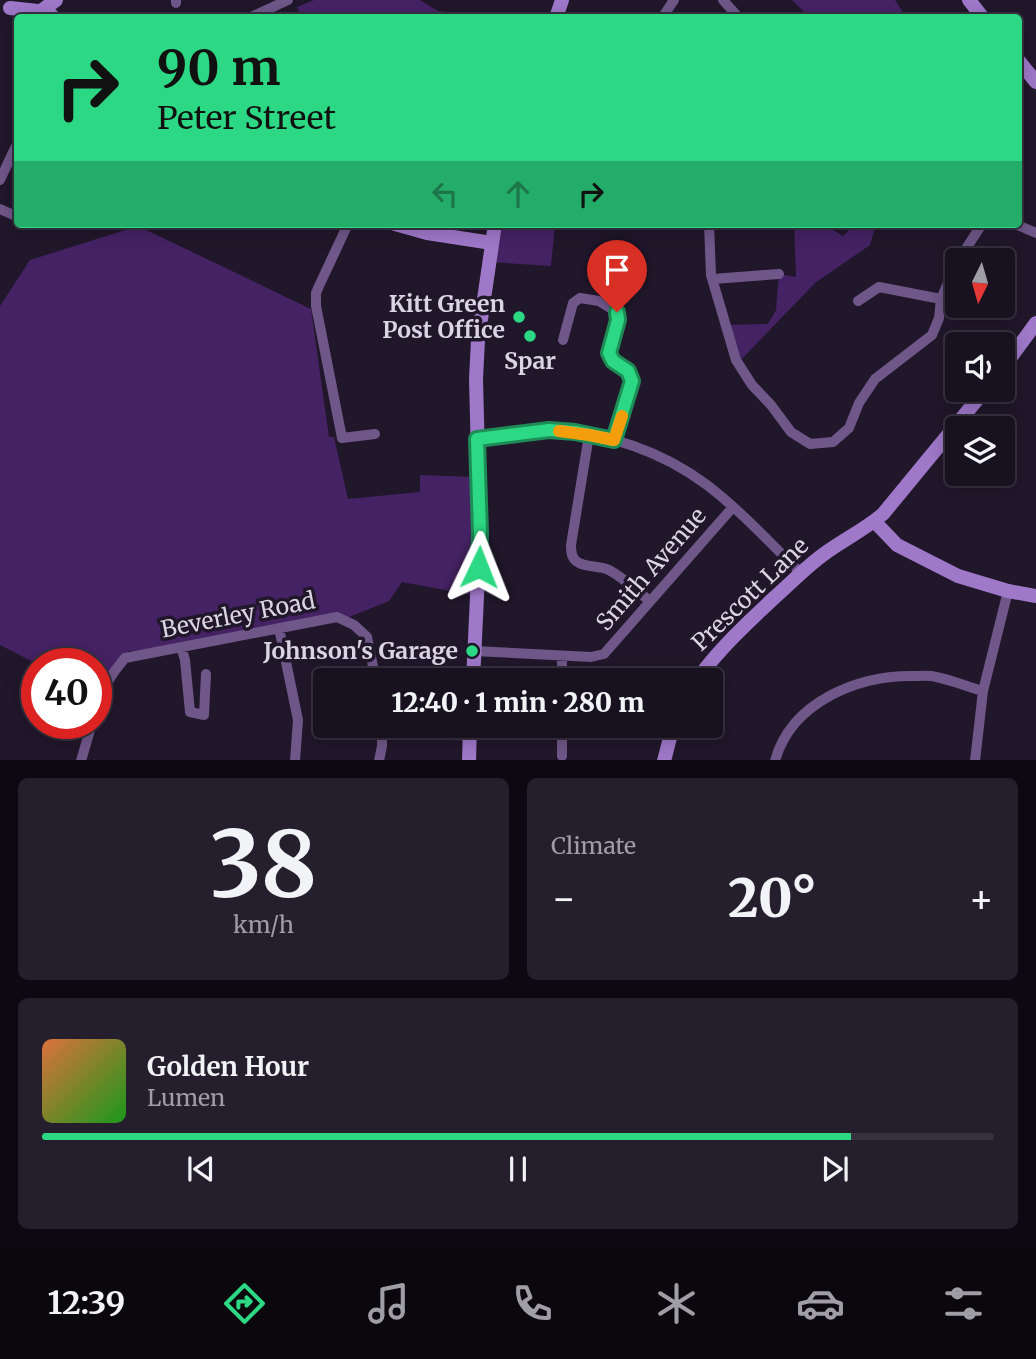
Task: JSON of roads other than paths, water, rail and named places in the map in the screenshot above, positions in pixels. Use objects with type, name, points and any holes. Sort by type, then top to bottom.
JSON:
[{"type":"street","points":[[45,14],[59,0]]},
{"type":"street","points":[[258,14],[288,0]]},
{"type":"street","points":[[723,0],[735,14]]},
{"type":"street","points":[[969,0],[980,14]]},
{"type":"street","points":[[9,9],[38,14]]},
{"type":"street","points":[[1022,65],[1036,82]]},
{"type":"street","points":[[0,180],[14,150]]},
{"type":"street","points":[[346,228],[316,293],[316,306],[342,438],[375,434]]},
{"type":"street","points":[[410,228],[492,243]]},
{"type":"street","points":[[473,668],[480,533],[477,361],[494,228]]},
{"type":"street","points":[[709,228],[713,279],[736,360],[752,385],[791,432],[810,444],[833,442],[849,428],[859,403],[875,379],[932,335],[945,290]]},
{"type":"street","points":[[966,248],[979,228]]},
{"type":"street","points":[[713,279],[779,274]]},
{"type":"street","points":[[858,301],[879,287],[941,299]]},
{"type":"street","points":[[563,340],[573,303],[580,298],[599,301],[617,312],[618,320],[609,353],[613,361],[628,371],[632,381],[614,440]]},
{"type":"street","points":[[1015,352],[1036,323]]},
{"type":"street","name":"Prescott Lane","points":[[706,668],[745,625],[801,573],[825,553],[874,521],[891,505],[975,402]]},
{"type":"street","points":[[477,439],[549,430],[614,440],[642,449],[705,484],[801,573]]},
{"type":"street","points":[[589,435],[571,545],[573,558],[578,563],[611,571],[650,601]]},
{"type":"street","name":"Smith Avenue","points":[[474,651],[591,657],[604,654],[733,508]]},
{"type":"street","points":[[874,521],[891,540],[905,550],[958,576],[1008,591],[1036,596]]},
{"type":"street","points":[[975,760],[983,691],[1008,591]]},
{"type":"street","name":"Beverley Road","points":[[112,674],[125,658],[337,617],[354,625],[367,637],[373,668]]},
{"type":"street","points":[[279,628],[298,720],[295,760]]},
{"type":"street","points":[[181,647],[185,660],[190,712],[204,715],[206,674]]},
{"type":"street","points":[[562,656],[562,668]]},
{"type":"street","points":[[775,760],[786,734],[799,718],[827,697],[860,683],[895,676],[935,677],[983,691]]},
{"type":"street","points":[[379,760],[382,738]]},
{"type":"street","points":[[469,760],[470,738]]},
{"type":"street","points":[[562,738],[562,756]]},
{"type":"street","points":[[664,760],[670,738]]},
{"type":"street","points":[[81,760],[87,739]]},
{"type":"place","name":"Kitt Green Post Office","points":[[519,317]]},
{"type":"place","name":"Spar","points":[[530,336]]},
{"type":"place","name":"Johnson's Garage","points":[[472,651]]}]
